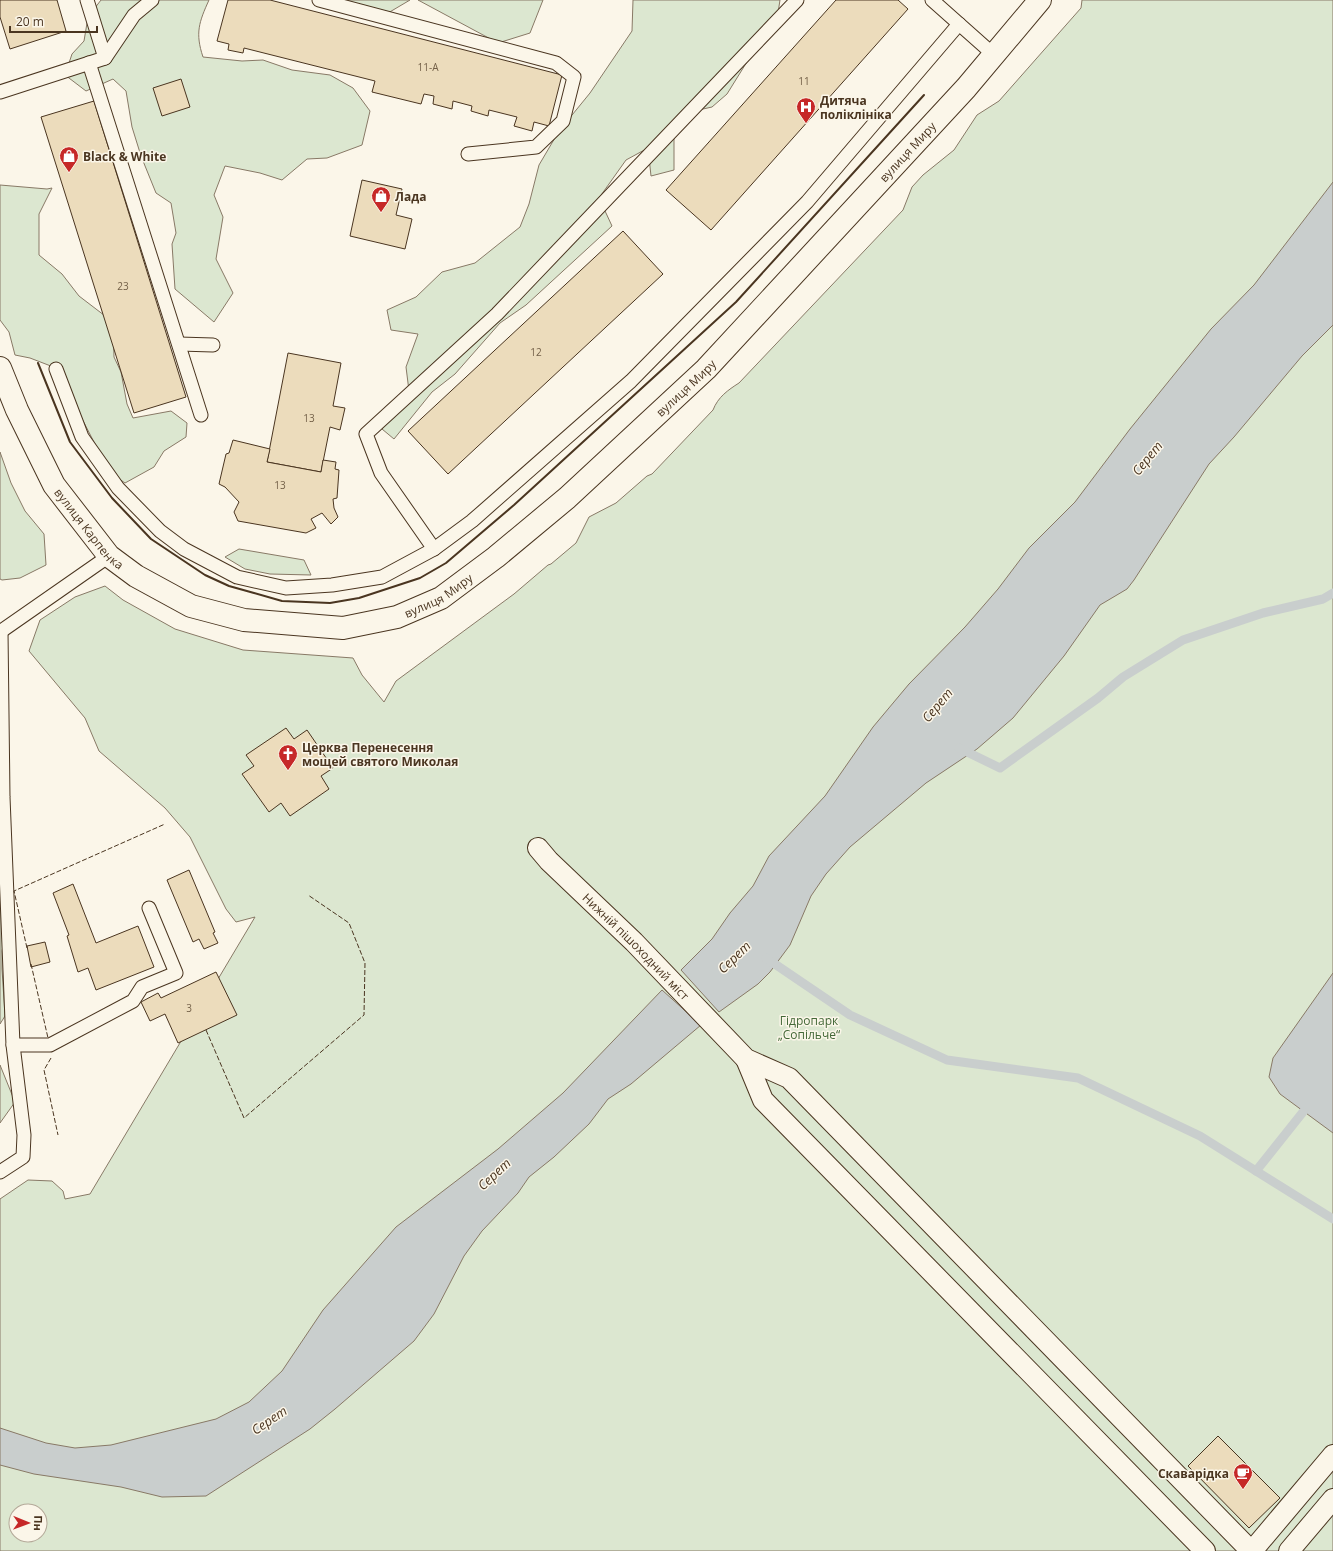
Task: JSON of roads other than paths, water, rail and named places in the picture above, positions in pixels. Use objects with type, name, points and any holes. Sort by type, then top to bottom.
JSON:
[{"type":"main road","name":"вулиця Миру","points":[[244,620],[343,628],[397,617],[441,598],[496,557],[567,498],[706,369],[994,55],[1040,0]]},
{"type":"main road","name":"вулиця Карпенка","points":[[0,369],[17,410],[54,485],[109,556],[136,576],[191,606],[244,620]]},
{"type":"street","name":"Нижній пішоходний міст","points":[[538,848],[549,861],[634,942],[740,1052]]},
{"type":"street","points":[[740,1052],[763,1100],[1205,1551]]},
{"type":"street","points":[[740,1052],[790,1078],[1252,1551],[1333,1455]]},
{"type":"street","points":[[1289,1551],[1333,1499]]},
{"type":"lane","points":[[87,0],[105,58]]},
{"type":"lane","points":[[0,92],[105,58],[134,15],[152,0]]},
{"type":"lane","points":[[319,0],[556,63],[574,77],[563,121],[536,147],[468,154]]},
{"type":"lane","points":[[434,549],[381,473],[366,434],[497,314],[797,0]]},
{"type":"lane","points":[[932,0],[994,55]]},
{"type":"lane","points":[[56,369],[82,437],[118,488],[160,532],[184,548],[237,577],[286,588],[332,585],[382,577],[434,549],[472,521],[631,381],[807,202],[959,24]]},
{"type":"lane","points":[[89,63],[201,415]]},
{"type":"lane","points":[[179,344],[213,345]]},
{"type":"lane","points":[[0,1172],[24,1158],[24,1135],[13,1045],[3,797],[1,631],[109,556]]},
{"type":"lane","points":[[13,1045],[50,1045],[133,1001],[142,987],[176,973],[149,908]]},
{"type":"water","name":"Серет","points":[[1333,182],[1333,325],[1302,356],[1234,437],[1209,464],[1134,580],[1127,589],[1100,605],[1064,656],[1013,718],[977,749],[926,783],[850,847],[826,874],[811,896],[790,945],[770,972],[758,984],[719,1012],[681,970],[712,939],[730,913],[753,886],[769,856],[825,796],[873,727],[909,684],[965,627],[998,589],[1029,548],[1075,502],[1130,429],[1211,329],[1254,285]]},
{"type":"water","points":[[1333,973],[1333,1133],[1280,1094],[1269,1077],[1273,1058]]},
{"type":"water","name":"Серет","points":[[662,990],[701,1025],[631,1084],[608,1099],[589,1124],[554,1157],[529,1177],[518,1193],[482,1231],[464,1256],[434,1314],[414,1341],[310,1429],[206,1496],[162,1497],[121,1487],[34,1474],[0,1465],[0,1428],[46,1443],[75,1448],[111,1445],[216,1419],[249,1402],[282,1371],[323,1310],[396,1227],[498,1149],[563,1093]]},
{"type":"waterway","points":[[959,748],[1000,768],[1098,698],[1123,677],[1183,640],[1263,613],[1323,599],[1333,593]]},
{"type":"waterway","points":[[766,958],[850,1015],[947,1060],[1078,1078],[1200,1136],[1333,1219]]},
{"type":"waterway","points":[[1256,1171],[1303,1112]]},
{"type":"place","name":"Дитяча поліклініка","points":[[806,124]]},
{"type":"place","name":"Black & White","points":[[69,173]]},
{"type":"place","name":"Лада","points":[[381,213]]},
{"type":"place","name":"Церква Перенесення мощей святого Миколая","points":[[288,771]]},
{"type":"place","name":"Скаварідка","points":[[1243,1490]]},
{"type":"park label","name":"Гідропарк „Сопільче“","points":[[809,1027]]}]
